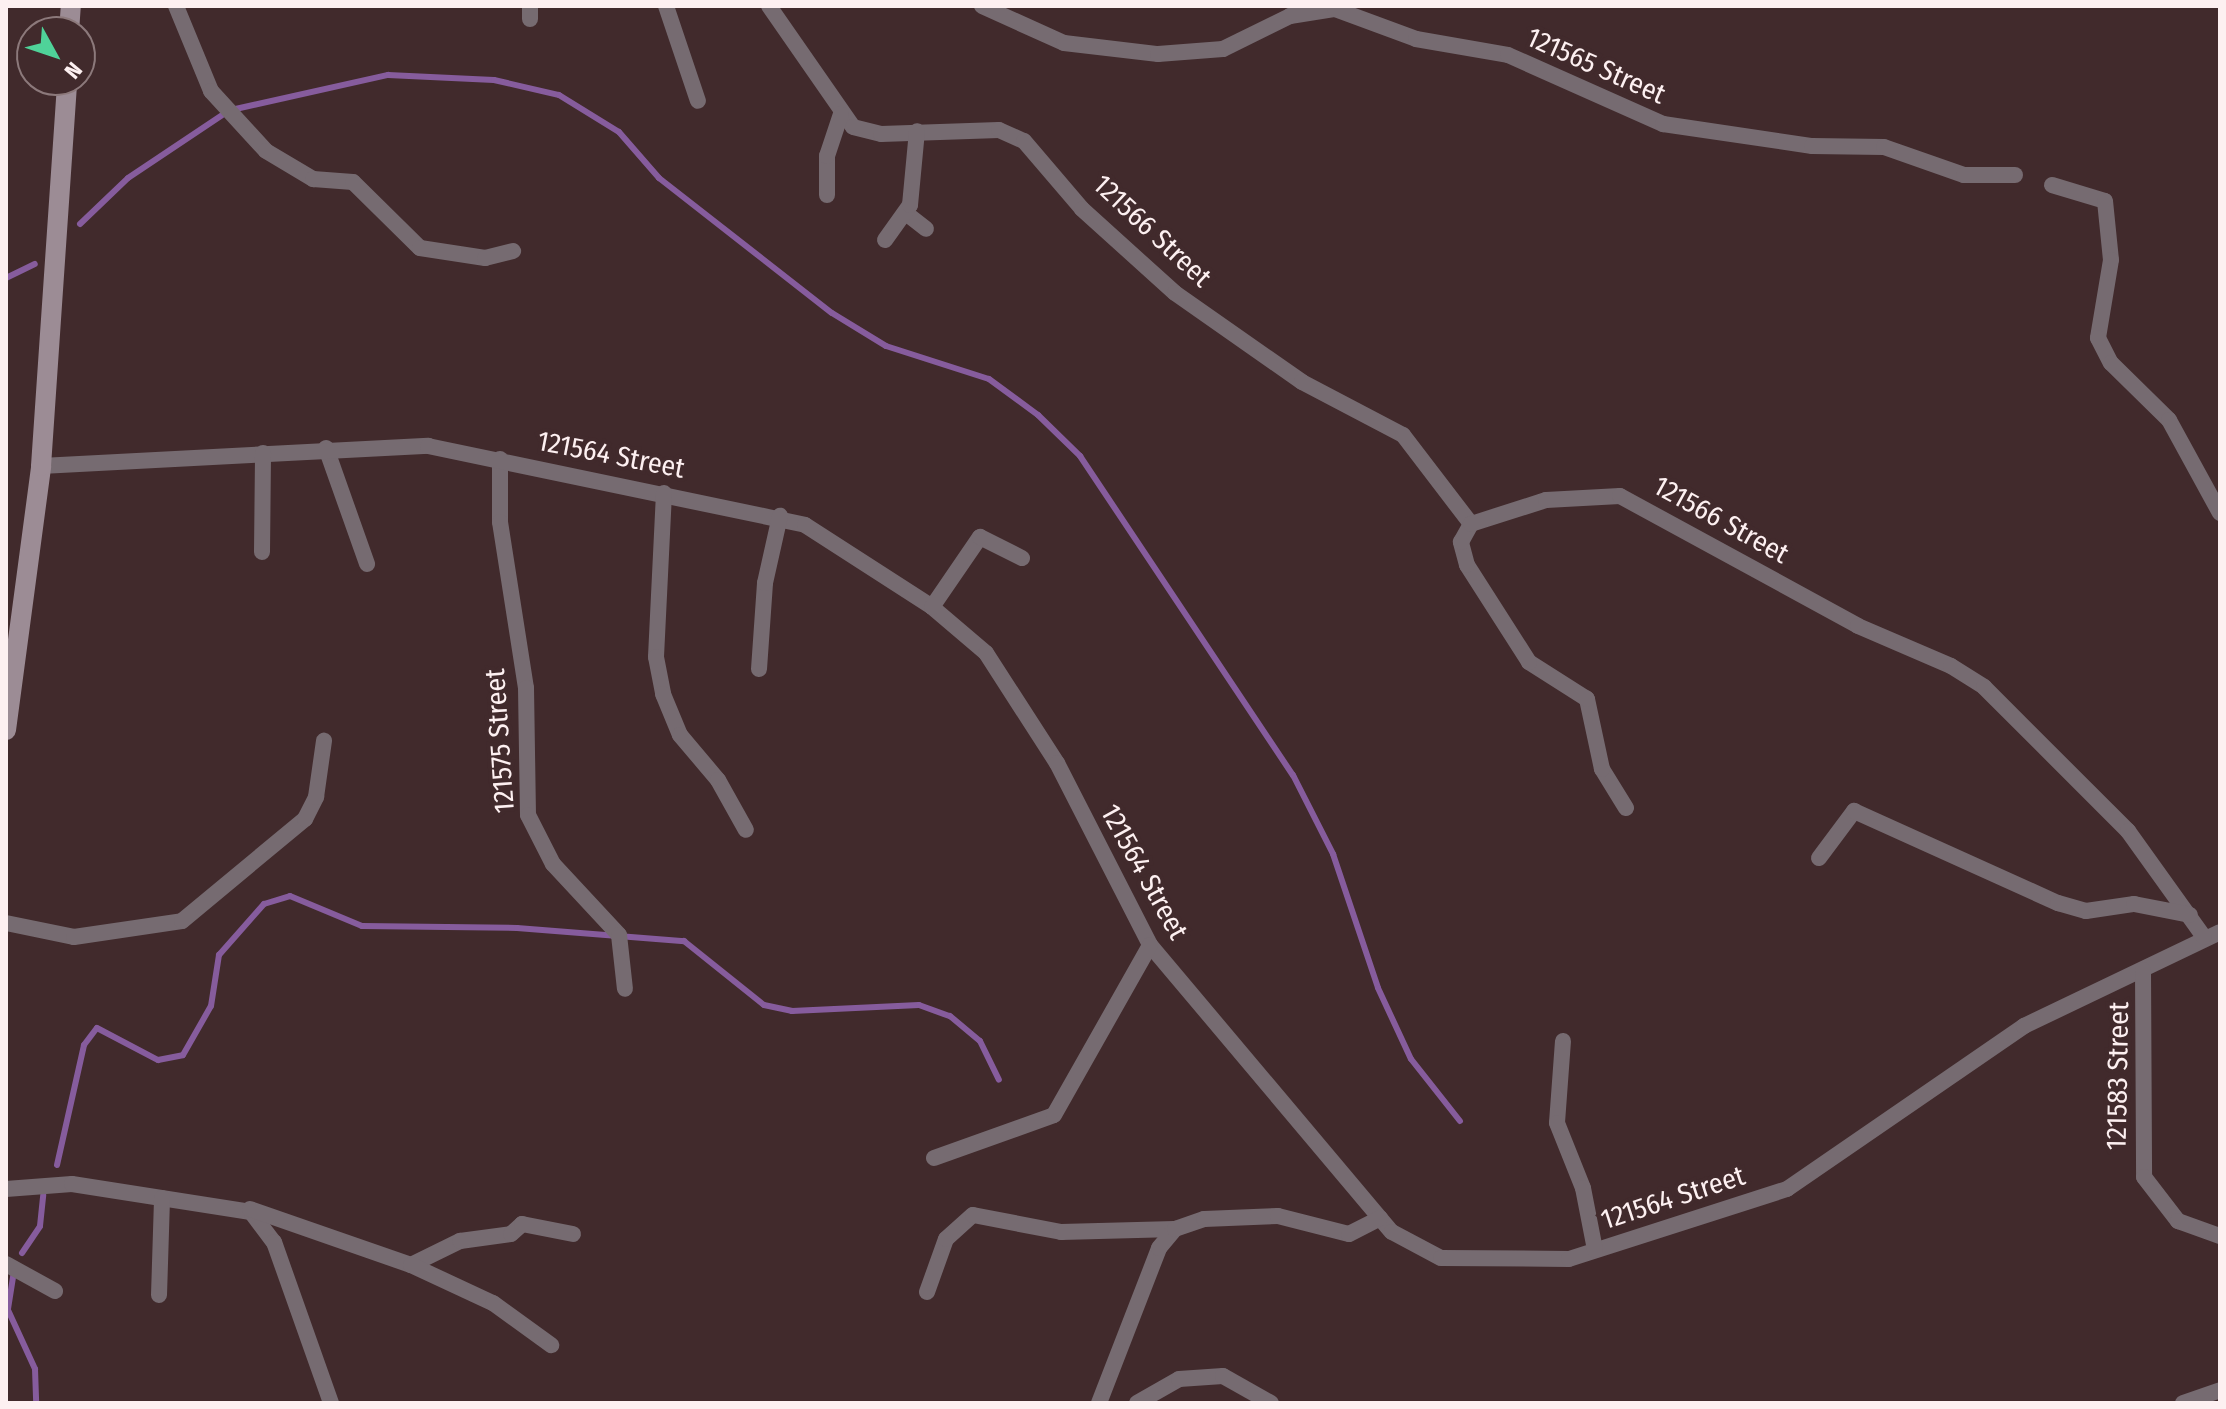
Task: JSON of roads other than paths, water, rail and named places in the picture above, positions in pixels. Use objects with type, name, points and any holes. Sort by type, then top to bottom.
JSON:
[{"type":"street","points":[[176,6],[204,80],[241,128],[304,176],[353,182],[408,241],[456,257],[513,251]]},
{"type":"street","points":[[666,6],[698,101]]},
{"type":"street","points":[[769,6],[841,114],[827,156],[827,195]]},
{"type":"street","name":"121565 Street","points":[[982,6],[1064,43],[1147,54],[1223,49],[1290,16],[1335,9],[1416,39],[1508,55],[1663,124],[1812,146],[1884,147],[1964,175],[2015,175]]},
{"type":"street","points":[[6,730],[41,466],[66,96]]},
{"type":"street","name":"121566 Street","points":[[841,114],[860,130],[999,130],[1041,152],[1082,209],[1175,293],[1302,382],[1403,435],[1471,524],[1546,500],[1620,496],[1858,626],[1951,666],[1990,692],[2128,831],[2190,915],[2212,935]]},
{"type":"street","points":[[885,240],[907,214],[917,131]]},
{"type":"street","points":[[2052,185],[2105,201],[2111,260],[2098,338],[2111,363],[2169,420],[2220,513]]},
{"type":"street","points":[[907,214],[926,229]]},
{"type":"street","name":"121564 Street","points":[[41,466],[326,448],[428,446],[780,516],[842,546],[965,631],[1010,689],[1057,763],[1150,945],[1380,1218],[1405,1242],[1441,1258],[1530,1263],[1595,1250],[1796,1185],[2024,1026],[2212,935]]},
{"type":"street","points":[[326,448],[367,564]]},
{"type":"street","points":[[262,552],[263,453]]},
{"type":"street","name":"121575 Street","points":[[500,459],[500,522],[526,688],[528,815],[553,864],[619,935],[625,989]]},
{"type":"street","points":[[664,493],[656,657],[663,694],[680,735],[718,780],[746,830]]},
{"type":"street","points":[[759,669],[765,583],[780,516]]},
{"type":"street","points":[[1471,524],[1462,534],[1467,565],[1529,662],[1587,699],[1602,769],[1626,808]]},
{"type":"street","points":[[932,607],[980,537],[1022,558]]},
{"type":"street","points":[[6,923],[74,937],[182,921],[305,819],[316,797],[324,741]]},
{"type":"street","points":[[1819,858],[1854,811],[2058,903],[2086,911],[2134,904],[2190,915]]},
{"type":"street","points":[[934,1158],[1054,1115],[1150,945]]},
{"type":"street","name":"121583 Street","points":[[2143,970],[2144,1177],[2178,1221],[2220,1236]]},
{"type":"street","points":[[1563,1041],[1557,1123],[1583,1188],[1595,1250]]},
{"type":"street","points":[[6,1189],[72,1184],[241,1207],[411,1265],[493,1303],[551,1345]]},
{"type":"street","points":[[159,1295],[162,1198]]},
{"type":"street","points":[[241,1207],[260,1218],[274,1242],[331,1403]]},
{"type":"street","points":[[927,1292],[946,1239],[973,1215],[1061,1232],[1175,1229],[1204,1219],[1278,1216],[1349,1234],[1380,1218]]},
{"type":"street","points":[[411,1265],[460,1241],[511,1234],[522,1224],[573,1234]]},
{"type":"street","points":[[1099,1403],[1159,1248],[1175,1229]]},
{"type":"street","points":[[6,1264],[55,1291]]},
{"type":"street","points":[[1137,1403],[1159,1386],[1213,1376],[1240,1381],[1271,1403]]},
{"type":"street","points":[[2183,1403],[2220,1390]]},
{"type":"waterway","points":[[231,110],[388,75],[494,80],[559,95],[619,132],[659,178],[832,313],[886,346],[989,379],[1038,415],[1080,456],[1293,775],[1333,854],[1378,988],[1411,1059],[1460,1121]]},
{"type":"waterway","points":[[80,224],[128,178],[222,115]]},
{"type":"waterway","points":[[6,278],[35,264]]},
{"type":"waterway","points":[[57,1165],[84,1045],[97,1028],[158,1060],[183,1055],[211,1006],[219,955],[264,904],[290,896],[362,926],[517,928],[684,941],[764,1005],[792,1011],[919,1005],[950,1016],[980,1041],[999,1080]]},
{"type":"waterway","points":[[22,1253],[40,1226],[43,1195]]},
{"type":"waterway","points":[[14,1271],[8,1310],[35,1369],[36,1403]]}]
